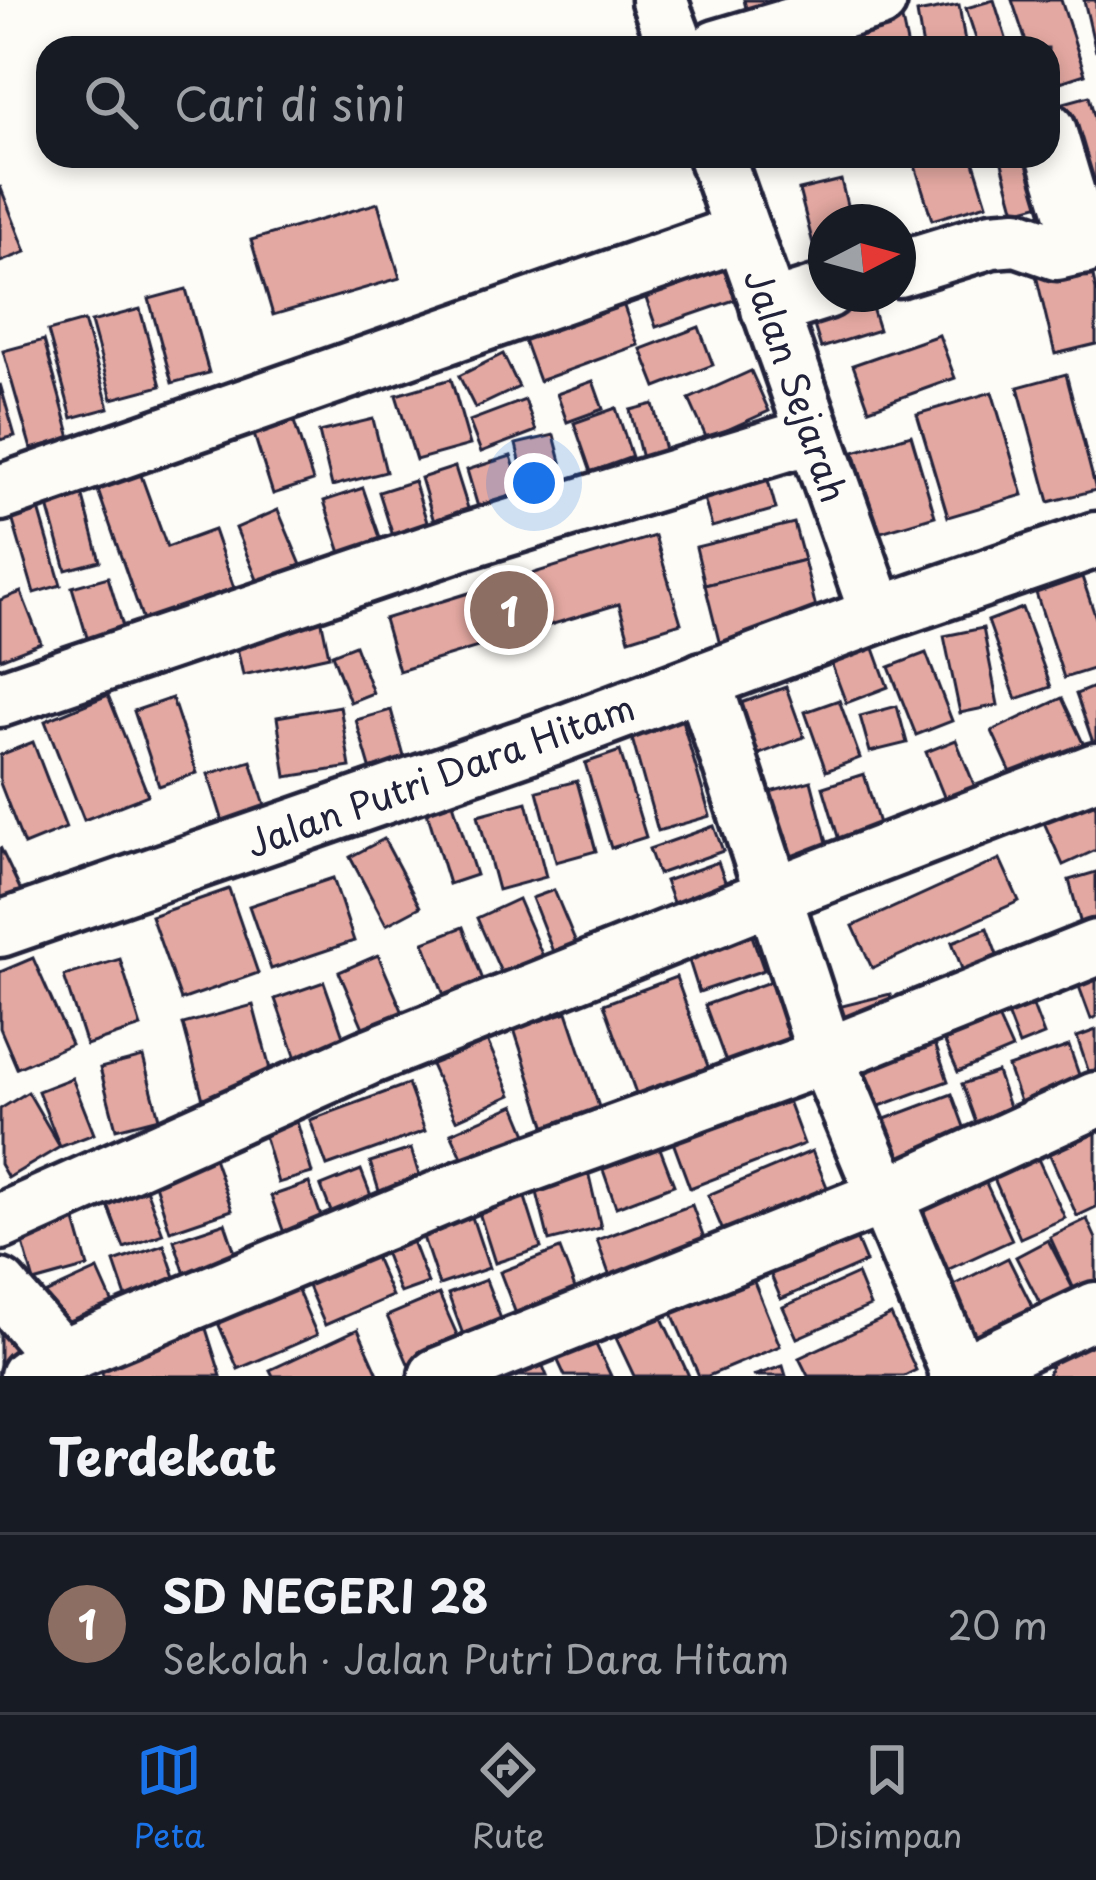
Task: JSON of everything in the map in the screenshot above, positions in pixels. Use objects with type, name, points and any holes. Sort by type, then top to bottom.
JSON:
[{"type":"street","points":[[659,0],[672,36]]},
{"type":"street","points":[[758,36],[879,0]]},
{"type":"street","points":[[916,263],[992,240],[1017,238],[1057,252],[1090,245],[1060,163]]},
{"type":"street","name":"Jalan Sejarah","points":[[720,168],[878,615]]},
{"type":"street","points":[[0,493],[743,232]]},
{"type":"street","points":[[769,309],[808,297]]},
{"type":"street","points":[[0,699],[465,541],[814,435]]},
{"type":"street","name":"Jalan Putri Dara Hitam","points":[[0,929],[550,738],[878,615],[1096,540]]},
{"type":"street","points":[[703,680],[826,1057],[959,1376],[1096,1310]]},
{"type":"street","points":[[0,1222],[367,1058],[1096,771]]},
{"type":"street","points":[[0,1286],[44,1366],[467,1187],[826,1057],[1096,948]]},
{"type":"street","points":[[437,1376],[886,1196],[1096,1100]]},
{"type":"building","points":[[744,0],[790,0],[747,12]]},
{"type":"building","points":[[994,0],[1005,36],[975,36],[966,8]]},
{"type":"building","points":[[1012,0],[1061,0],[1085,74],[1060,82],[1060,36],[1024,36]]},
{"type":"building","points":[[1084,0],[1096,0],[1096,52]]},
{"type":"building","points":[[959,5],[964,36],[921,36],[917,13]]},
{"type":"building","points":[[902,20],[905,36],[855,36],[854,31]]},
{"type":"building","points":[[1089,96],[1096,123],[1096,207],[1060,130],[1060,104]]},
{"type":"building","points":[[916,168],[976,168],[987,204],[932,220]]},
{"type":"building","points":[[1003,168],[1044,168],[1053,201],[1015,211]]},
{"type":"building","points":[[841,180],[847,204],[808,204],[808,225],[799,190]]},
{"type":"building","points":[[0,186],[26,252],[0,262]]},
{"type":"building","points":[[378,203],[400,278],[273,315],[251,240]]},
{"type":"building","points":[[730,261],[740,298],[656,327],[642,287]]},
{"type":"building","points":[[1090,263],[1096,290],[1096,344],[1055,354],[1036,275]]},
{"type":"building","points":[[186,289],[209,373],[172,383],[149,299]]},
{"type":"building","points":[[622,301],[638,345],[539,381],[523,337]]},
{"type":"building","points":[[140,309],[161,386],[112,399],[91,322]]},
{"type":"building","points":[[873,312],[879,330],[821,348],[810,313]]},
{"type":"building","points":[[84,321],[109,408],[72,418],[48,331]]},
{"type":"building","points":[[699,327],[713,365],[656,387],[641,349]]},
{"type":"building","points":[[939,335],[955,378],[869,409],[853,365]]},
{"type":"building","points":[[44,340],[71,438],[31,449],[3,351]]},
{"type":"building","points":[[503,354],[519,387],[475,408],[459,376]]},
{"type":"building","points":[[751,371],[769,411],[707,439],[689,399]]},
{"type":"building","points":[[1066,374],[1096,490],[1049,502],[1018,387]]},
{"type":"building","points":[[451,379],[470,445],[416,460],[396,395]]},
{"type":"building","points":[[593,381],[603,409],[567,422],[557,394]]},
{"type":"building","points":[[0,384],[15,436],[0,440]]},
{"type":"building","points":[[992,392],[1023,495],[948,517],[917,414]]},
{"type":"building","points":[[525,400],[536,431],[481,452],[469,421]]},
{"type":"building","points":[[653,404],[669,465],[645,471],[630,410]]},
{"type":"building","points":[[616,408],[632,457],[591,472],[574,423]]},
{"type":"building","points":[[291,412],[313,481],[273,494],[251,425]]},
{"type":"building","points":[[373,419],[386,472],[332,486],[319,432]]},
{"type":"building","points":[[554,435],[567,485],[528,494],[516,444]]},
{"type":"building","points":[[911,435],[935,516],[878,533],[854,452]]},
{"type":"building","points":[[511,456],[528,509],[483,524],[467,470]]},
{"type":"building","points":[[764,466],[776,509],[712,527],[700,484]]},
{"type":"building","points":[[138,467],[167,547],[214,530],[234,588],[143,620],[95,482]]},
{"type":"building","points":[[455,467],[473,524],[438,535],[421,478]]},
{"type":"building","points":[[414,481],[434,544],[399,555],[379,492]]},
{"type":"building","points":[[79,482],[100,561],[66,570],[44,491]]},
{"type":"building","points":[[363,488],[382,543],[342,556],[324,501]]},
{"type":"building","points":[[39,509],[61,585],[34,593],[12,518]]},
{"type":"building","points":[[278,510],[301,565],[258,582],[236,528]]},
{"type":"building","points":[[794,523],[804,560],[705,585],[696,547]]},
{"type":"building","points":[[655,536],[681,623],[629,639],[619,604],[399,671],[384,619]]},
{"type":"building","points":[[804,560],[821,628],[722,653],[705,585]]},
{"type":"building","points":[[108,577],[125,633],[89,644],[72,587]]},
{"type":"building","points":[[1082,577],[1096,618],[1096,668],[1064,678],[1036,593]]},
{"type":"building","points":[[21,592],[41,643],[0,659],[0,600]]},
{"type":"building","points":[[1022,608],[1051,687],[1016,699],[988,621]]},
{"type":"building","points":[[321,618],[329,656],[243,675],[235,638]]},
{"type":"building","points":[[983,628],[998,705],[960,713],[944,636]]},
{"type":"building","points":[[872,643],[888,687],[846,703],[830,660]]},
{"type":"building","points":[[355,645],[373,693],[350,702],[332,654]]},
{"type":"building","points":[[926,653],[952,721],[916,735],[889,667]]},
{"type":"building","points":[[1096,686],[1096,747],[1095,748],[1076,694]]},
{"type":"building","points":[[786,687],[804,737],[749,758],[730,707]]},
{"type":"building","points":[[108,695],[148,795],[84,820],[45,721]]},
{"type":"building","points":[[172,698],[197,773],[159,786],[134,711]]},
{"type":"building","points":[[1062,698],[1090,758],[1019,790],[992,731]]},
{"type":"building","points":[[839,700],[860,758],[826,771],[805,712]]},
{"type":"building","points":[[340,706],[350,767],[286,777],[277,717]]},
{"type":"building","points":[[897,706],[907,743],[870,752],[860,716]]},
{"type":"building","points":[[391,710],[408,771],[374,781],[356,720]]},
{"type":"building","points":[[682,720],[710,816],[658,831],[631,735]]},
{"type":"building","points":[[956,740],[979,797],[949,809],[926,752]]},
{"type":"building","points":[[33,742],[66,828],[24,845],[0,783],[0,755]]},
{"type":"building","points":[[620,751],[646,837],[611,848],[585,763]]},
{"type":"building","points":[[251,761],[268,815],[225,828],[208,774]]},
{"type":"building","points":[[864,774],[880,827],[839,840],[823,787]]},
{"type":"building","points":[[577,781],[596,851],[556,862],[537,791]]},
{"type":"building","points":[[811,781],[831,858],[786,870],[766,793]]},
{"type":"building","points":[[1091,796],[1096,807],[1096,850],[1063,865],[1042,818]]},
{"type":"building","points":[[527,802],[546,877],[498,890],[478,815]]},
{"type":"building","points":[[453,803],[476,875],[449,884],[427,812]]},
{"type":"building","points":[[714,826],[723,851],[658,874],[649,849]]},
{"type":"building","points":[[384,839],[420,907],[386,925],[350,857]]},
{"type":"building","points":[[0,847],[24,897],[0,911]]},
{"type":"building","points":[[1000,859],[1019,901],[872,968],[853,926]]},
{"type":"building","points":[[718,862],[733,903],[680,921],[665,881]]},
{"type":"building","points":[[1096,872],[1096,928],[1083,932],[1069,880]]},
{"type":"building","points":[[333,878],[354,941],[271,969],[249,906]]},
{"type":"building","points":[[229,889],[258,973],[181,1000],[151,916]]},
{"type":"building","points":[[554,890],[580,952],[557,962],[532,898]]},
{"type":"building","points":[[518,899],[545,961],[504,979],[477,918]]},
{"type":"building","points":[[463,927],[489,996],[450,1011],[424,942]]},
{"type":"building","points":[[987,928],[1000,963],[965,977],[952,942]]},
{"type":"building","points":[[750,930],[764,970],[699,992],[686,951]]},
{"type":"building","points":[[378,955],[407,1022],[368,1039],[339,972]]},
{"type":"building","points":[[33,958],[71,1044],[17,1068],[0,1028],[0,972]]},
{"type":"building","points":[[120,959],[141,1027],[86,1045],[64,976]]},
{"type":"building","points":[[1096,962],[1096,1017],[1091,1019],[1073,970]]},
{"type":"building","points":[[676,977],[709,1069],[637,1096],[604,1004]]},
{"type":"building","points":[[775,980],[800,1047],[730,1073],[705,1005]]},
{"type":"building","points":[[324,982],[347,1047],[298,1064],[275,999]]},
{"type":"building","points":[[1025,985],[1044,1035],[1019,1045],[1000,996]]},
{"type":"building","points":[[890,994],[897,1020],[841,1034],[834,1008]]},
{"type":"building","points":[[991,1002],[1012,1049],[958,1072],[938,1026]]},
{"type":"building","points":[[253,1005],[275,1088],[205,1107],[183,1024]]},
{"type":"building","points":[[567,1012],[600,1110],[546,1128],[514,1029]]},
{"type":"building","points":[[1096,1030],[1096,1087],[1094,1088],[1077,1037]]},
{"type":"building","points":[[483,1031],[511,1095],[456,1120],[427,1056]]},
{"type":"building","points":[[931,1032],[948,1081],[877,1107],[860,1058]]},
{"type":"building","points":[[1069,1046],[1085,1092],[1024,1113],[1008,1067]]},
{"type":"building","points":[[143,1057],[159,1118],[116,1129],[100,1068]]},
{"type":"building","points":[[997,1072],[1017,1130],[983,1142],[962,1084]]},
{"type":"building","points":[[72,1078],[94,1134],[60,1147],[38,1091]]},
{"type":"building","points":[[408,1084],[425,1131],[327,1166],[310,1120]]},
{"type":"building","points":[[784,1090],[804,1144],[690,1188],[670,1134]]},
{"type":"building","points":[[28,1092],[60,1147],[8,1178],[0,1164],[0,1109]]},
{"type":"building","points":[[952,1094],[971,1146],[897,1175],[877,1122]]},
{"type":"building","points":[[515,1105],[530,1141],[467,1168],[451,1133]]},
{"type":"building","points":[[297,1122],[312,1173],[278,1183],[263,1132]]},
{"type":"building","points":[[1096,1123],[1096,1207],[1077,1216],[1046,1146]]},
{"type":"building","points":[[653,1130],[674,1185],[616,1207],[596,1150]]},
{"type":"building","points":[[1033,1148],[1065,1218],[1020,1238],[989,1167]]},
{"type":"building","points":[[411,1149],[425,1194],[384,1207],[370,1162]]},
{"type":"building","points":[[812,1151],[832,1199],[728,1243],[708,1195]]},
{"type":"building","points":[[213,1155],[232,1210],[170,1231],[152,1175]]},
{"type":"building","points":[[587,1167],[601,1228],[549,1241],[534,1180]]},
{"type":"building","points":[[361,1170],[377,1211],[337,1227],[321,1186]]},
{"type":"building","points":[[980,1170],[1012,1240],[938,1274],[906,1204]]},
{"type":"building","points":[[309,1183],[328,1236],[290,1250],[271,1196]]},
{"type":"building","points":[[521,1185],[541,1248],[495,1263],[475,1200]]},
{"type":"building","points":[[145,1186],[163,1234],[124,1248],[106,1200]]},
{"type":"building","points":[[468,1205],[489,1268],[439,1285],[418,1222]]},
{"type":"building","points":[[692,1205],[710,1254],[614,1288],[597,1240]]},
{"type":"building","points":[[1087,1219],[1096,1239],[1096,1290],[1078,1298],[1050,1237]]},
{"type":"building","points":[[75,1221],[88,1267],[34,1282],[21,1236]]},
{"type":"building","points":[[225,1223],[242,1273],[190,1290],[174,1240]]},
{"type":"building","points":[[851,1226],[866,1262],[781,1299],[766,1263]]},
{"type":"building","points":[[407,1228],[428,1283],[400,1293],[379,1239]]},
{"type":"building","points":[[367,1239],[392,1296],[325,1325],[300,1268]]},
{"type":"building","points":[[1048,1240],[1080,1302],[1048,1319],[1016,1257]]},
{"type":"building","points":[[164,1245],[182,1297],[132,1315],[114,1262]]},
{"type":"building","points":[[560,1249],[581,1304],[521,1327],[500,1272]]},
{"type":"building","points":[[1008,1258],[1039,1320],[974,1354],[942,1291]]},
{"type":"building","points":[[98,1270],[118,1315],[65,1340],[43,1295]]},
{"type":"building","points":[[750,1272],[780,1346],[699,1376],[669,1306]]},
{"type":"building","points":[[857,1274],[870,1306],[797,1338],[783,1307]]},
{"type":"building","points":[[291,1275],[317,1335],[238,1369],[212,1309]]},
{"type":"building","points":[[486,1280],[506,1332],[468,1348],[448,1294]]},
{"type":"building","points":[[439,1294],[462,1346],[410,1368],[387,1316]]},
{"type":"building","points":[[891,1315],[916,1370],[904,1376],[808,1376],[799,1358]]},
{"type":"building","points":[[202,1316],[221,1376],[103,1376],[94,1351]]},
{"type":"building","points":[[661,1316],[689,1376],[634,1376],[616,1338]]},
{"type":"building","points":[[0,1320],[24,1360],[0,1375]]},
{"type":"building","points":[[358,1329],[379,1376],[273,1376],[270,1370]]},
{"type":"building","points":[[589,1330],[611,1376],[565,1376],[552,1348]]},
{"type":"building","points":[[1060,1334],[1096,1344],[1096,1376],[1048,1376]]},
{"type":"building","points":[[538,1354],[547,1376],[488,1376]]},
{"type":"building","points":[[783,1366],[786,1376],[753,1376]]},
{"type":"place","name":"SD NEGERI 28","points":[[509,610]]}]
